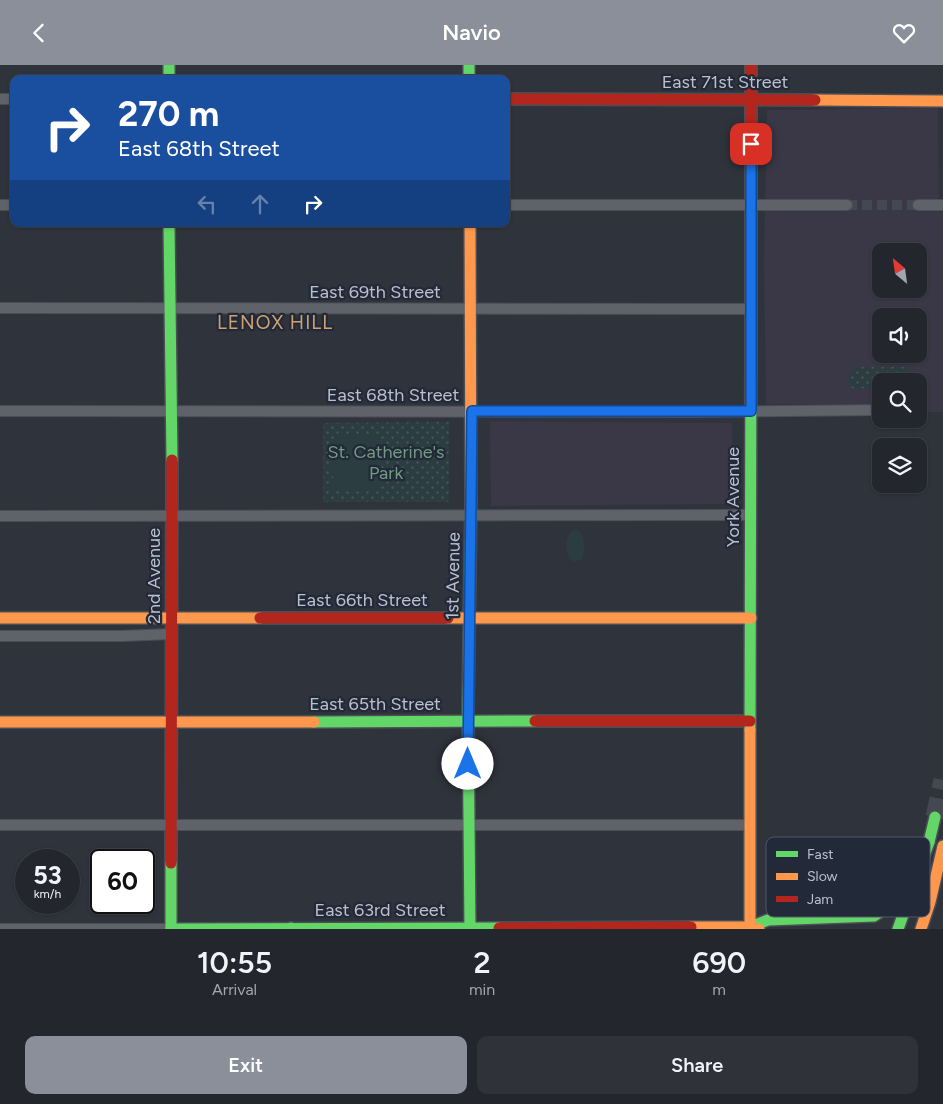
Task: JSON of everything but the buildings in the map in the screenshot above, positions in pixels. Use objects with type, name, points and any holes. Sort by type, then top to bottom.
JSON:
[{"type":"main road","name":"York Avenue","points":[[751,65],[750,825],[754,928]]},
{"type":"main road","name":"East 71st Street","points":[[510,99],[943,101]]},
{"type":"main road","name":"2nd Avenue","points":[[169,227],[172,411],[171,929]]},
{"type":"main road","name":"1st Avenue","points":[[470,227],[472,411],[468,721],[470,928]]},
{"type":"main road","name":"East 66th Street","points":[[0,618],[750,618]]},
{"type":"main road","name":"East 65th Street","points":[[0,722],[750,721]]},
{"type":"main road","points":[[930,838],[935,817]]},
{"type":"main road","points":[[930,902],[943,846]]},
{"type":"main road","points":[[930,886],[937,872]]},
{"type":"main road","name":"East 63rd Street","points":[[171,929],[754,928],[768,919],[839,917]]},
{"type":"main road","points":[[898,929],[902,917]]},
{"type":"main road","points":[[913,929],[917,917]]},
{"type":"main road","points":[[921,929],[925,917]]},
{"type":"main road","points":[[848,928],[863,928]]},
{"type":"street","points":[[510,205],[847,205]]},
{"type":"street","points":[[918,205],[943,205]]},
{"type":"street","name":"East 69th Street","points":[[0,308],[751,309]]},
{"type":"street","name":"East 68th Street","points":[[0,411],[872,410]]},
{"type":"street","points":[[0,516],[751,515]]},
{"type":"street","points":[[124,618],[124,636]]},
{"type":"street","points":[[0,635],[124,636],[172,634]]},
{"type":"street","points":[[0,825],[750,825]]},
{"type":"street","name":"East 63rd Street","points":[[0,929],[171,929]]},
{"type":"shaded area","points":[[938,108],[939,211],[943,211],[943,412],[927,412],[927,373],[872,373],[872,404],[766,404],[764,263],[767,110]]},
{"type":"shaded area","points":[[490,421],[732,423],[732,504],[491,506]]},
{"type":"green space","points":[[857,367],[907,367],[912,373],[872,373],[872,389],[850,388],[850,372]]},
{"type":"green space","name":"St. Catherine's Park","points":[[449,422],[449,502],[323,502],[323,423]]},
{"type":"green space","points":[[342,434],[378,434],[380,436],[381,488],[378,490],[341,491],[330,489],[329,478],[336,477],[336,475],[330,475],[330,467],[336,467],[330,466],[330,459],[336,458],[330,458],[330,450],[336,449],[336,444],[330,445],[330,439],[336,439]]},
{"type":"green space","points":[[575,529],[583,537],[584,551],[582,559],[574,562],[568,555],[566,545],[568,536]]},
{"type":"tunnel","points":[[847,205],[918,205]]},
{"type":"tunnel","points":[[935,817],[943,780]]},
{"type":"traffic: fast","points":[[169,65],[169,75]]},
{"type":"traffic: fast","points":[[469,65],[469,75]]},
{"type":"traffic: fast","points":[[169,227],[172,460]]},
{"type":"traffic: fast","points":[[750,730],[751,340]]},
{"type":"traffic: fast","points":[[470,929],[468,712],[471,500]]},
{"type":"traffic: fast","points":[[314,722],[535,721]]},
{"type":"traffic: fast","points":[[930,838],[935,817]]},
{"type":"traffic: fast","points":[[171,863],[171,929]]},
{"type":"traffic: fast","points":[[750,927],[768,920],[848,917]]},
{"type":"traffic: fast","points":[[898,929],[902,917]]},
{"type":"traffic: fast","points":[[171,929],[499,928]]},
{"type":"traffic: slow","points":[[815,100],[943,101]]},
{"type":"traffic: slow","points":[[470,227],[471,500]]},
{"type":"traffic: slow","points":[[0,618],[260,618]]},
{"type":"traffic: slow","points":[[448,618],[751,618]]},
{"type":"traffic: slow","points":[[0,722],[314,722]]},
{"type":"traffic: slow","points":[[750,730],[750,929]]},
{"type":"traffic: slow","points":[[930,902],[943,846]]},
{"type":"traffic: slow","points":[[921,929],[925,917]]},
{"type":"traffic: slow","points":[[691,927],[750,927],[759,929]]},
{"type":"traffic: jam","points":[[751,65],[751,340]]},
{"type":"traffic: jam","points":[[510,99],[815,100]]},
{"type":"traffic: jam","points":[[171,863],[172,460]]},
{"type":"traffic: jam","points":[[260,618],[448,618]]},
{"type":"traffic: jam","points":[[535,721],[750,721]]},
{"type":"traffic: jam","points":[[499,928],[691,927]]},
{"type":"district","name":"LENOX HILL","points":[[275,322]]},
{"type":"route","points":[[468,764],[472,411],[751,411],[751,144]]}]
